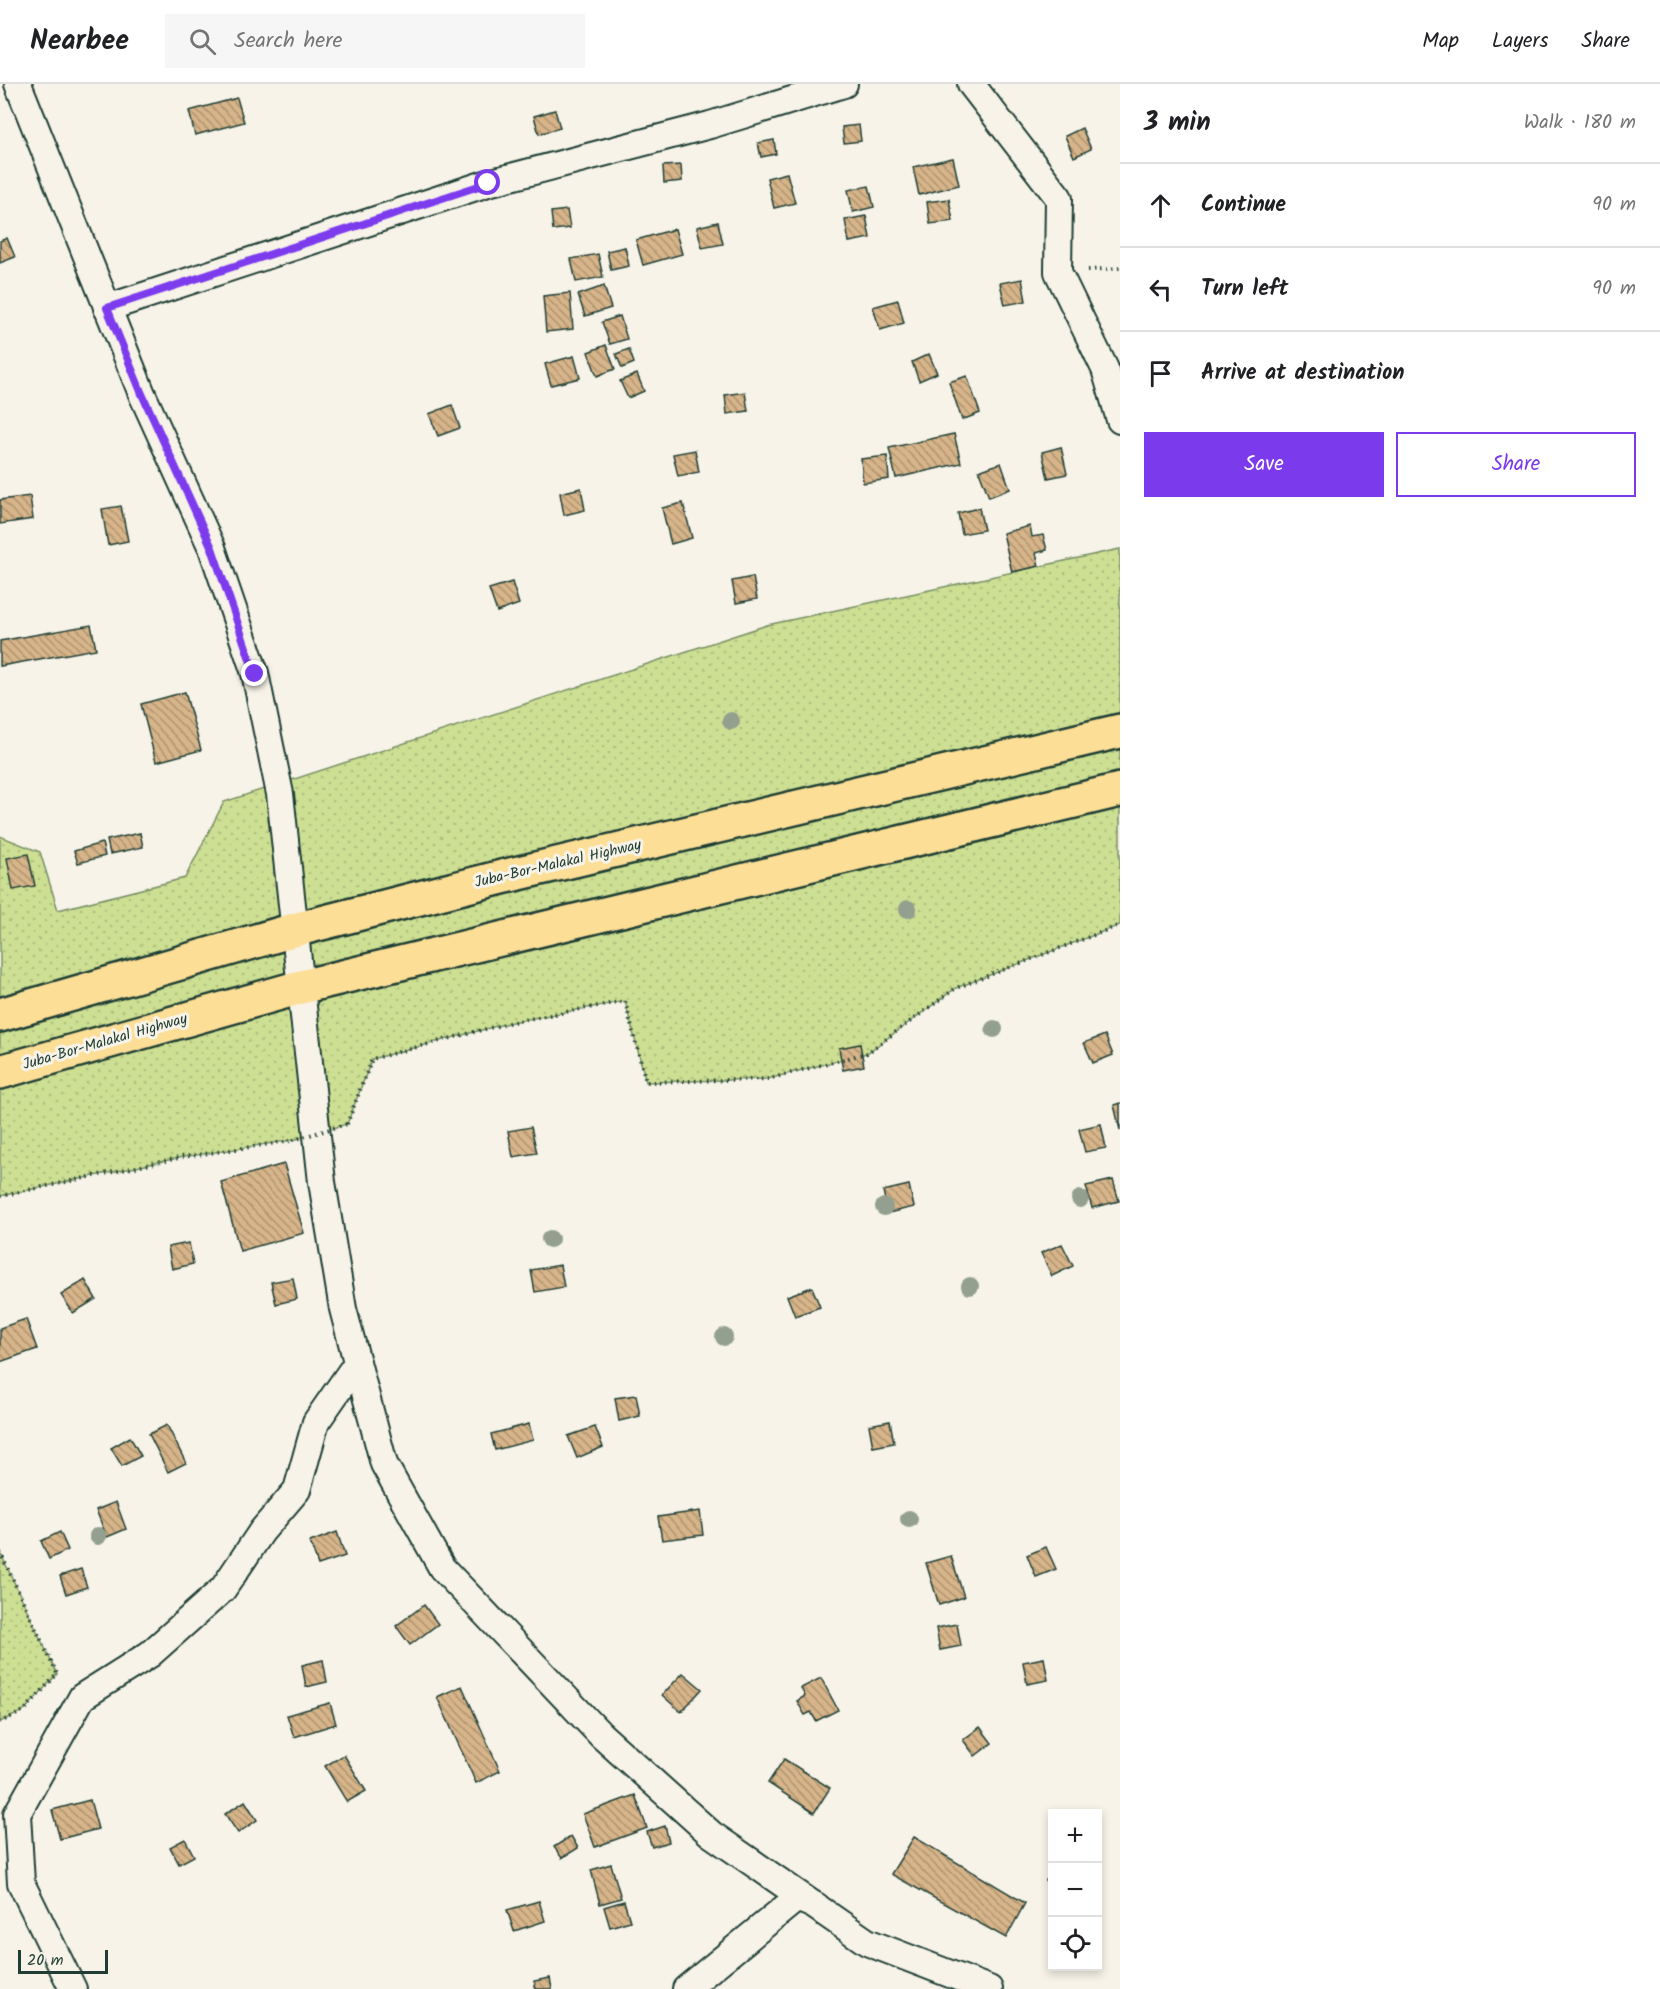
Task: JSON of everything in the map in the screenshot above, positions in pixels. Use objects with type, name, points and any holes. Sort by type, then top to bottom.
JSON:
[{"type":"highway","name":"Juba-Bor-Malakal Highway","points":[[0,1015],[294,930],[502,877],[1120,730]]},
{"type":"highway","name":"Juba-Bor-Malakal Highway","points":[[0,1072],[301,987],[1120,790]]},
{"type":"street","points":[[18,84],[142,394],[212,548],[255,674],[280,794],[322,1182],[343,1309],[384,1464],[442,1568],[601,1735],[711,1834],[867,1942],[989,1989]]},
{"type":"street","points":[[107,308],[488,183],[710,125],[844,84]]},
{"type":"street","points":[[971,84],[1059,198],[1058,272],[1104,369],[1120,420]]},
{"type":"street","points":[[74,1989],[21,1883],[17,1814],[82,1697],[150,1654],[223,1588],[262,1531],[297,1490],[316,1422],[357,1363]]},
{"type":"street","points":[[686,1989],[797,1898],[997,1989]]},
{"type":"path","points":[[0,1196],[183,1157],[293,1140],[347,1124],[372,1059],[512,1022],[625,1001],[646,1082],[779,1077],[867,1053],[956,988],[1120,924]]},
{"type":"path","points":[[0,1552],[57,1674],[24,1711],[0,1722]]},
{"type":"green space","points":[[1120,549],[1120,925],[956,988],[867,1053],[768,1079],[646,1082],[625,1001],[512,1022],[372,1059],[347,1124],[293,1140],[183,1157],[0,1196],[0,836],[40,852],[58,910],[185,878],[224,802],[767,625]]},
{"type":"green space","points":[[0,1552],[57,1674],[24,1711],[0,1722]]},
{"type":"building","points":[[237,98],[244,122],[195,135],[189,111]]},
{"type":"building","points":[[555,110],[560,128],[539,134],[534,116]]},
{"type":"building","points":[[859,125],[861,141],[844,143],[842,127]]},
{"type":"building","points":[[1082,128],[1091,149],[1074,157],[1065,136]]},
{"type":"building","points":[[774,140],[776,154],[761,157],[758,143]]},
{"type":"building","points":[[953,158],[959,185],[919,195],[913,167]]},
{"type":"building","points":[[681,165],[682,181],[664,183],[663,166]]},
{"type":"building","points":[[787,173],[795,203],[774,208],[767,178]]},
{"type":"building","points":[[869,186],[874,207],[853,212],[848,190]]},
{"type":"building","points":[[949,199],[953,221],[930,224],[927,202]]},
{"type":"building","points":[[567,210],[570,228],[553,230],[551,212]]},
{"type":"building","points":[[866,216],[870,238],[849,242],[845,220]]},
{"type":"building","points":[[718,222],[723,244],[702,248],[697,227]]},
{"type":"building","points":[[675,229],[682,254],[643,265],[636,240]]},
{"type":"building","points":[[7,238],[15,257],[0,263],[0,241]]},
{"type":"building","points":[[625,247],[629,266],[611,270],[607,251]]},
{"type":"building","points":[[598,254],[603,277],[576,282],[571,259]]},
{"type":"building","points":[[1022,279],[1026,301],[1005,305],[1000,283]]},
{"type":"building","points":[[604,286],[611,308],[585,316],[578,295]]},
{"type":"building","points":[[570,293],[573,329],[546,332],[543,296]]},
{"type":"building","points":[[898,300],[904,323],[880,330],[873,307]]},
{"type":"building","points":[[620,316],[627,339],[610,344],[602,322]]},
{"type":"building","points":[[606,345],[615,369],[597,376],[588,352]]},
{"type":"building","points":[[629,349],[634,363],[622,368],[616,354]]},
{"type":"building","points":[[929,354],[937,373],[919,381],[912,362]]},
{"type":"building","points":[[574,356],[580,378],[551,385],[545,364]]},
{"type":"building","points":[[637,374],[644,391],[628,398],[620,381]]},
{"type":"building","points":[[967,376],[980,413],[962,420],[949,382]]},
{"type":"building","points":[[745,392],[748,411],[727,414],[725,395]]},
{"type":"building","points":[[452,405],[460,428],[438,436],[429,414]]},
{"type":"building","points":[[954,434],[961,463],[896,478],[889,448]]},
{"type":"building","points":[[1061,447],[1067,474],[1048,478],[1042,452]]},
{"type":"building","points":[[695,450],[699,472],[678,476],[673,454]]},
{"type":"building","points":[[887,456],[889,479],[863,483],[861,459]]},
{"type":"building","points":[[1001,463],[1010,489],[989,497],[979,471]]},
{"type":"building","points":[[581,488],[585,510],[564,515],[560,493]]},
{"type":"building","points":[[30,496],[33,519],[0,524],[0,500]]},
{"type":"building","points":[[683,503],[692,538],[671,544],[662,508]]},
{"type":"building","points":[[121,506],[128,541],[108,545],[102,509]]},
{"type":"building","points":[[979,508],[984,530],[962,534],[958,513]]},
{"type":"building","points":[[1030,526],[1032,537],[1043,535],[1047,550],[1036,553],[1039,566],[1012,572],[1003,533]]},
{"type":"building","points":[[753,577],[757,599],[736,603],[732,581]]},
{"type":"building","points":[[512,582],[519,604],[497,612],[489,589]]},
{"type":"building","points":[[91,625],[96,649],[0,666],[0,641]]},
{"type":"building","points":[[185,692],[201,750],[156,762],[141,704]]},
{"type":"building","points":[[140,833],[143,847],[110,854],[107,840]]},
{"type":"building","points":[[102,843],[105,856],[78,863],[74,851]]},
{"type":"building","points":[[28,854],[35,886],[13,890],[7,858]]},
{"type":"building","points":[[1105,1035],[1113,1055],[1093,1063],[1084,1043]]},
{"type":"building","points":[[860,1044],[864,1066],[843,1070],[839,1048]]},
{"type":"building","points":[[1120,1103],[1120,1130],[1114,1105]]},
{"type":"building","points":[[1101,1124],[1106,1148],[1085,1152],[1079,1129]]},
{"type":"building","points":[[531,1127],[537,1153],[513,1157],[508,1131]]},
{"type":"building","points":[[284,1164],[304,1233],[240,1251],[221,1182]]},
{"type":"building","points":[[1113,1180],[1119,1201],[1092,1208],[1086,1186]]},
{"type":"building","points":[[909,1185],[914,1207],[888,1213],[883,1191]]},
{"type":"building","points":[[189,1243],[193,1264],[172,1269],[168,1247]]},
{"type":"building","points":[[1062,1244],[1073,1266],[1052,1276],[1041,1253]]},
{"type":"building","points":[[560,1265],[564,1287],[535,1292],[531,1270]]},
{"type":"building","points":[[293,1278],[297,1299],[276,1304],[271,1282]]},
{"type":"building","points":[[85,1280],[96,1299],[73,1313],[61,1295]]},
{"type":"building","points":[[812,1287],[820,1307],[795,1316],[787,1296]]},
{"type":"building","points":[[26,1319],[37,1349],[0,1362],[0,1328]]},
{"type":"building","points":[[636,1395],[640,1416],[619,1421],[615,1398]]},
{"type":"building","points":[[890,1421],[894,1443],[873,1447],[869,1425]]},
{"type":"building","points":[[529,1424],[533,1440],[495,1450],[491,1434]]},
{"type":"building","points":[[167,1425],[186,1463],[168,1472],[149,1434]]},
{"type":"building","points":[[595,1427],[603,1447],[577,1458],[568,1436]]},
{"type":"building","points":[[130,1437],[141,1456],[122,1466],[111,1448]]},
{"type":"building","points":[[116,1502],[126,1529],[107,1537],[96,1510]]},
{"type":"building","points":[[700,1511],[703,1535],[662,1540],[658,1517]]},
{"type":"building","points":[[60,1532],[68,1550],[49,1559],[41,1541]]},
{"type":"building","points":[[337,1532],[345,1556],[318,1565],[310,1542]]},
{"type":"building","points":[[1046,1547],[1056,1569],[1036,1577],[1027,1555]]},
{"type":"building","points":[[951,1556],[964,1597],[939,1605],[926,1563]]},
{"type":"building","points":[[81,1569],[87,1587],[66,1594],[60,1576]]},
{"type":"building","points":[[424,1605],[438,1624],[410,1645],[396,1626]]},
{"type":"building","points":[[957,1624],[961,1646],[940,1650],[936,1628]]},
{"type":"building","points":[[1044,1658],[1048,1680],[1027,1684],[1023,1662]]},
{"type":"building","points":[[323,1660],[327,1682],[306,1687],[302,1665]]},
{"type":"building","points":[[683,1673],[702,1689],[681,1712],[662,1695]]},
{"type":"building","points":[[821,1678],[838,1710],[816,1721],[811,1712],[805,1715],[797,1701],[805,1696],[801,1688]]},
{"type":"building","points":[[462,1686],[500,1771],[476,1783],[437,1697]]},
{"type":"building","points":[[330,1703],[336,1724],[294,1737],[287,1715]]},
{"type":"building","points":[[980,1727],[992,1743],[975,1756],[963,1740]]},
{"type":"building","points":[[344,1755],[366,1791],[347,1802],[325,1766]]},
{"type":"building","points":[[784,1759],[830,1788],[814,1813],[768,1783]]},
{"type":"building","points":[[635,1795],[647,1828],[595,1847],[583,1814]]},
{"type":"building","points":[[90,1800],[98,1829],[60,1839],[52,1810]]},
{"type":"building","points":[[245,1801],[257,1820],[238,1833],[225,1814]]},
{"type":"building","points":[[665,1826],[669,1842],[652,1847],[647,1832]]},
{"type":"building","points":[[571,1836],[578,1848],[562,1858],[554,1847]]},
{"type":"building","points":[[914,1837],[1025,1903],[1006,1938],[891,1874]]},
{"type":"building","points":[[185,1839],[194,1856],[179,1864],[170,1847]]},
{"type":"building","points":[[611,1864],[621,1898],[600,1904],[591,1870]]},
{"type":"building","points":[[539,1901],[545,1921],[514,1931],[507,1910]]},
{"type":"building","points":[[624,1901],[630,1921],[610,1927],[604,1907]]},
{"type":"building","points":[[550,1978],[552,1989],[536,1989],[534,1981]]},
{"type":"route","points":[[255,674],[212,548],[142,394],[107,308],[488,183]]}]
